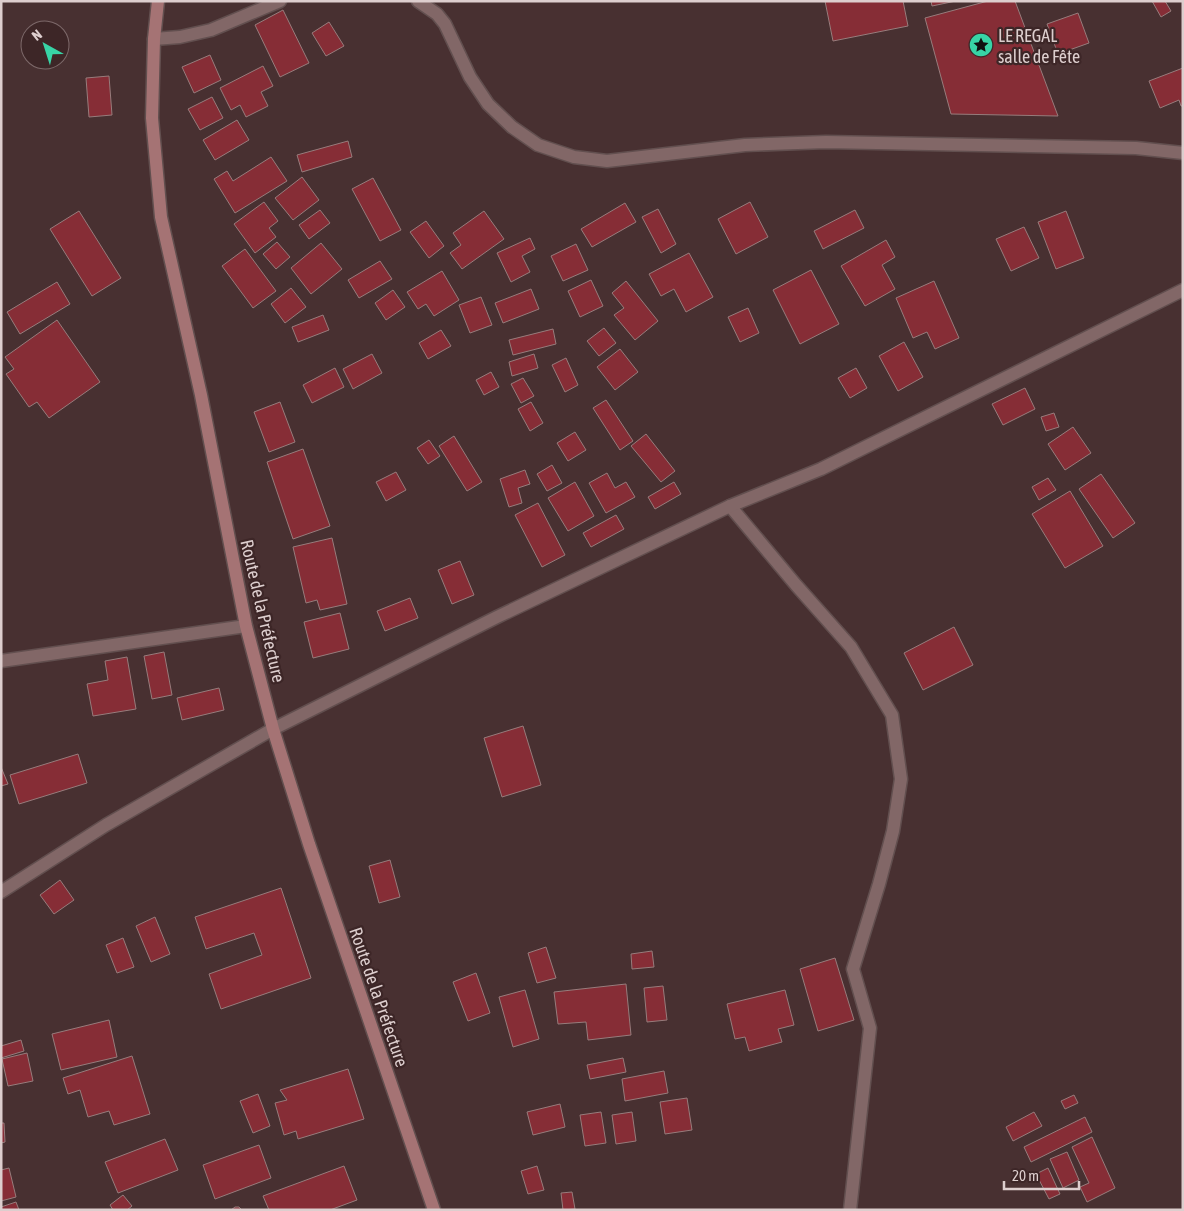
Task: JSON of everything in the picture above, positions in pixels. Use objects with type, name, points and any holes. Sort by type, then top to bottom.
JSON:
[{"type":"street","name":"Route de la Préfecture","points":[[158,1],[154,38],[152,118],[161,217],[201,394],[246,626],[273,729],[309,844],[434,1210]]},
{"type":"street","points":[[154,38],[180,37],[211,30],[280,1]]},
{"type":"street","points":[[418,1],[436,14],[445,24],[455,49],[470,77],[488,104],[512,127],[538,145],[574,157],[607,161],[745,145],[826,142],[1136,148],[1183,153]]},
{"type":"street","points":[[1,892],[106,825],[273,729],[497,617],[730,506],[821,469],[1183,290]]},
{"type":"street","points":[[730,506],[796,585],[852,647],[892,715],[901,779],[894,822],[879,884],[852,969],[870,1028],[850,1210]]},
{"type":"street","points":[[1,661],[246,626]]},
{"type":"building","points":[[825,1],[903,1],[908,26],[833,41]]},
{"type":"building","points":[[931,1],[956,1],[932,6]]},
{"type":"building","points":[[988,1],[1015,1],[1058,116],[951,114],[925,18]]},
{"type":"building","points":[[1152,1],[1165,1],[1171,11],[1161,17]]},
{"type":"building","points":[[283,10],[309,63],[280,77],[255,25]]},
{"type":"building","points":[[1078,13],[1089,43],[1058,54],[1047,24]]},
{"type":"building","points":[[329,22],[344,46],[326,56],[312,33]]},
{"type":"building","points":[[210,55],[221,80],[194,93],[182,67]]},
{"type":"building","points":[[263,66],[273,86],[261,92],[268,106],[246,117],[240,105],[231,110],[220,88]]},
{"type":"building","points":[[1183,68],[1183,106],[1181,106],[1179,100],[1160,108],[1149,81]]},
{"type":"building","points":[[109,76],[112,115],[89,117],[86,78]]},
{"type":"building","points":[[212,97],[223,118],[200,130],[188,109]]},
{"type":"building","points":[[237,120],[249,140],[215,160],[203,140]]},
{"type":"building","points":[[348,141],[352,157],[302,172],[297,155]]},
{"type":"building","points":[[271,157],[287,181],[235,213],[214,179],[227,171],[233,181]]},
{"type":"building","points":[[302,177],[319,200],[293,220],[275,198]]},
{"type":"building","points":[[373,178],[401,230],[380,241],[352,189]]},
{"type":"building","points":[[264,202],[278,221],[269,228],[276,237],[255,253],[234,224]]},
{"type":"building","points":[[750,202],[768,237],[736,254],[718,219]]},
{"type":"building","points":[[625,203],[636,222],[592,247],[581,229]]},
{"type":"building","points":[[658,209],[676,244],[661,253],[642,217]]},
{"type":"building","points":[[320,210],[330,223],[309,239],[299,225]]},
{"type":"building","points":[[855,210],[864,228],[823,249],[814,231]]},
{"type":"building","points":[[79,211],[121,278],[92,296],[50,229]]},
{"type":"building","points":[[484,211],[504,239],[462,269],[450,253],[461,245],[453,233]]},
{"type":"building","points":[[1066,211],[1084,258],[1056,269],[1038,222]]},
{"type":"building","points":[[426,221],[444,246],[429,258],[410,232]]},
{"type":"building","points":[[1024,227],[1039,258],[1011,271],[996,239]]},
{"type":"building","points":[[530,238],[535,249],[522,256],[530,272],[511,282],[497,253]]},
{"type":"building","points":[[886,240],[895,257],[882,265],[895,289],[865,306],[841,266]]},
{"type":"building","points":[[277,242],[290,257],[276,269],[263,254]]},
{"type":"building","points":[[321,243],[342,269],[311,294],[291,268]]},
{"type":"building","points":[[576,244],[588,270],[563,281],[551,256]]},
{"type":"building","points":[[245,249],[276,291],[253,308],[222,266]]},
{"type":"building","points":[[689,253],[713,297],[686,312],[674,289],[661,296],[649,274]]},
{"type":"building","points":[[380,261],[392,279],[359,298],[348,280]]},
{"type":"building","points":[[811,270],[839,324],[800,344],[773,290]]},
{"type":"building","points":[[442,271],[459,300],[434,316],[426,304],[418,309],[407,292]]},
{"type":"building","points":[[591,280],[603,306],[580,317],[568,291]]},
{"type":"building","points":[[626,281],[658,321],[635,340],[614,315],[624,308],[612,293]]},
{"type":"building","points":[[934,281],[959,338],[935,349],[927,332],[913,338],[896,298]]},
{"type":"building","points":[[57,282],[70,304],[20,334],[7,312]]},
{"type":"building","points":[[291,288],[306,307],[285,323],[271,304]]},
{"type":"building","points":[[531,289],[539,309],[503,323],[495,303]]},
{"type":"building","points":[[393,290],[405,307],[386,320],[375,303]]},
{"type":"building","points":[[481,297],[492,325],[470,333],[459,305]]},
{"type":"building","points":[[748,308],[759,333],[740,342],[728,317]]},
{"type":"building","points":[[323,315],[329,330],[298,342],[292,327]]},
{"type":"building","points":[[57,320],[100,382],[49,418],[37,402],[29,407],[6,374],[14,369],[5,357]]},
{"type":"building","points":[[604,328],[616,343],[599,356],[587,341]]},
{"type":"building","points":[[553,329],[556,344],[513,355],[509,340]]},
{"type":"building","points":[[441,330],[451,346],[428,359],[419,343]]},
{"type":"building","points":[[904,342],[923,377],[898,391],[879,356]]},
{"type":"building","points":[[620,349],[638,372],[615,390],[597,367]]},
{"type":"building","points":[[372,354],[382,373],[353,389],[343,369]]},
{"type":"building","points":[[534,354],[538,368],[512,376],[509,362]]},
{"type":"building","points":[[566,358],[578,385],[565,392],[552,365]]},
{"type":"building","points":[[335,368],[344,387],[312,403],[303,385]]},
{"type":"building","points":[[856,368],[867,388],[850,398],[838,378]]},
{"type":"building","points":[[491,372],[499,387],[484,395],[476,380]]},
{"type":"building","points":[[523,378],[534,396],[521,403],[511,384]]},
{"type":"building","points":[[1025,388],[1035,409],[1003,425],[992,404]]},
{"type":"building","points":[[606,400],[633,441],[620,450],[593,408]]},
{"type":"building","points":[[280,402],[295,442],[269,452],[254,412]]},
{"type":"building","points":[[531,402],[543,423],[530,431],[518,409]]},
{"type":"building","points":[[1054,413],[1059,427],[1046,431],[1041,417]]},
{"type":"building","points":[[1073,427],[1091,453],[1065,470],[1048,444]]},
{"type":"building","points":[[575,432],[586,450],[568,461],[557,443]]},
{"type":"building","points":[[646,434],[675,471],[661,482],[631,446]]},
{"type":"building","points":[[454,436],[482,482],[467,491],[439,446]]},
{"type":"building","points":[[429,440],[440,456],[428,464],[417,448]]},
{"type":"building","points":[[303,449],[330,526],[293,539],[267,462]]},
{"type":"building","points":[[552,465],[562,483],[547,491],[537,474]]},
{"type":"building","points":[[525,470],[530,484],[518,488],[522,503],[509,507],[500,479]]},
{"type":"building","points":[[396,472],[406,490],[386,501],[376,482]]},
{"type":"building","points":[[607,473],[615,488],[626,482],[635,497],[606,513],[589,483]]},
{"type":"building","points":[[1101,474],[1135,523],[1113,538],[1079,489]]},
{"type":"building","points":[[1048,478],[1056,490],[1039,500],[1032,487]]},
{"type":"building","points":[[575,482],[594,516],[568,531],[548,498]]},
{"type":"building","points":[[674,482],[681,494],[655,509],[648,497]]},
{"type":"building","points":[[1070,491],[1103,546],[1065,568],[1032,514]]},
{"type":"building","points":[[538,503],[565,555],[542,567],[515,515]]},
{"type":"building","points":[[616,515],[624,529],[591,547],[583,533]]},
{"type":"building","points":[[332,538],[347,604],[320,610],[317,600],[306,603],[293,547]]},
{"type":"building","points":[[460,561],[474,595],[452,604],[438,570]]},
{"type":"building","points":[[410,598],[418,618],[385,631],[377,611]]},
{"type":"building","points":[[340,613],[349,649],[313,658],[304,622]]},
{"type":"building","points":[[954,627],[973,665],[923,690],[904,653]]},
{"type":"building","points":[[164,652],[172,695],[152,699],[144,656]]},
{"type":"building","points":[[127,657],[136,709],[93,716],[87,684],[108,680],[105,661]]},
{"type":"building","points":[[219,688],[224,710],[182,720],[177,698]]},
{"type":"building","points":[[523,726],[541,785],[502,797],[484,738]]},
{"type":"building","points":[[78,754],[87,783],[19,804],[10,775]]},
{"type":"building","points":[[1,767],[8,784],[1,786]]},
{"type":"building","points":[[390,860],[400,897],[379,903],[369,866]]},
{"type":"building","points":[[60,880],[74,900],[54,914],[40,895]]},
{"type":"building","points":[[281,888],[311,978],[221,1009],[209,974],[262,955],[254,933],[206,949],[195,917]]},
{"type":"building","points":[[155,917],[170,954],[151,962],[136,926]]},
{"type":"building","points":[[123,938],[134,967],[117,973],[106,945]]},
{"type":"building","points":[[546,947],[556,978],[537,983],[528,953]]},
{"type":"building","points":[[652,951],[654,967],[632,969],[631,954]]},
{"type":"building","points":[[835,958],[854,1020],[818,1031],[800,969]]},
{"type":"building","points":[[476,973],[490,1013],[468,1021],[453,982]]},
{"type":"building","points":[[626,984],[631,1035],[588,1040],[586,1022],[558,1024],[554,992]]},
{"type":"building","points":[[663,986],[667,1020],[647,1022],[644,988]]},
{"type":"building","points":[[525,990],[539,1039],[513,1047],[499,997]]},
{"type":"building","points":[[785,990],[794,1025],[778,1029],[782,1042],[749,1051],[745,1037],[735,1039],[727,1004]]},
{"type":"building","points":[[109,1020],[117,1057],[61,1070],[52,1034]]},
{"type":"building","points":[[21,1040],[24,1051],[1,1058],[1,1046]]},
{"type":"building","points":[[27,1053],[33,1081],[8,1086],[2,1059]]},
{"type":"building","points":[[132,1056],[150,1114],[114,1125],[109,1111],[88,1117],[80,1090],[68,1094],[63,1078]]},
{"type":"building","points":[[623,1058],[626,1072],[590,1079],[587,1065]]},
{"type":"building","points":[[348,1069],[364,1119],[298,1139],[296,1131],[284,1135],[275,1103],[287,1100],[280,1090]]},
{"type":"building","points":[[664,1071],[668,1093],[625,1101],[622,1079]]},
{"type":"building","points":[[258,1094],[270,1126],[253,1133],[240,1101]]},
{"type":"building","points":[[1074,1095],[1078,1103],[1065,1109],[1061,1101]]},
{"type":"building","points":[[687,1098],[692,1130],[665,1134],[660,1102]]},
{"type":"building","points":[[560,1104],[565,1127],[533,1135],[527,1112]]},
{"type":"building","points":[[601,1112],[606,1143],[585,1146],[580,1115]]},
{"type":"building","points":[[632,1112],[636,1141],[616,1144],[612,1115]]},
{"type":"building","points":[[1034,1112],[1042,1126],[1013,1141],[1006,1127]]},
{"type":"building","points":[[1085,1117],[1092,1132],[1031,1162],[1024,1147]]},
{"type":"building","points":[[1,1123],[4,1123],[5,1142],[1,1143]]},
{"type":"building","points":[[1092,1137],[1115,1188],[1087,1202],[1080,1187],[1089,1183],[1072,1147]]},
{"type":"building","points":[[165,1139],[178,1170],[118,1193],[105,1162]]},
{"type":"building","points":[[259,1145],[271,1178],[215,1199],[203,1165]]},
{"type":"building","points":[[1067,1152],[1079,1180],[1063,1188],[1050,1159]]},
{"type":"building","points":[[344,1166],[357,1200],[330,1210],[269,1210],[263,1196]]},
{"type":"building","points":[[537,1166],[544,1190],[528,1194],[521,1171]]},
{"type":"building","points":[[9,1168],[16,1197],[1,1201],[1,1170]]},
{"type":"building","points":[[1048,1168],[1060,1194],[1049,1199],[1036,1174]]},
{"type":"building","points":[[572,1192],[575,1209],[563,1210],[561,1193]]},
{"type":"building","points":[[123,1195],[132,1206],[127,1210],[113,1210],[110,1205]]},
{"type":"building","points":[[16,1202],[19,1210],[1,1210],[1,1207]]},
{"type":"building","points":[[239,1207],[242,1210],[231,1210]]},
{"type":"place","name":"LE REGAL salle de Fête","points":[[981,45]]}]
